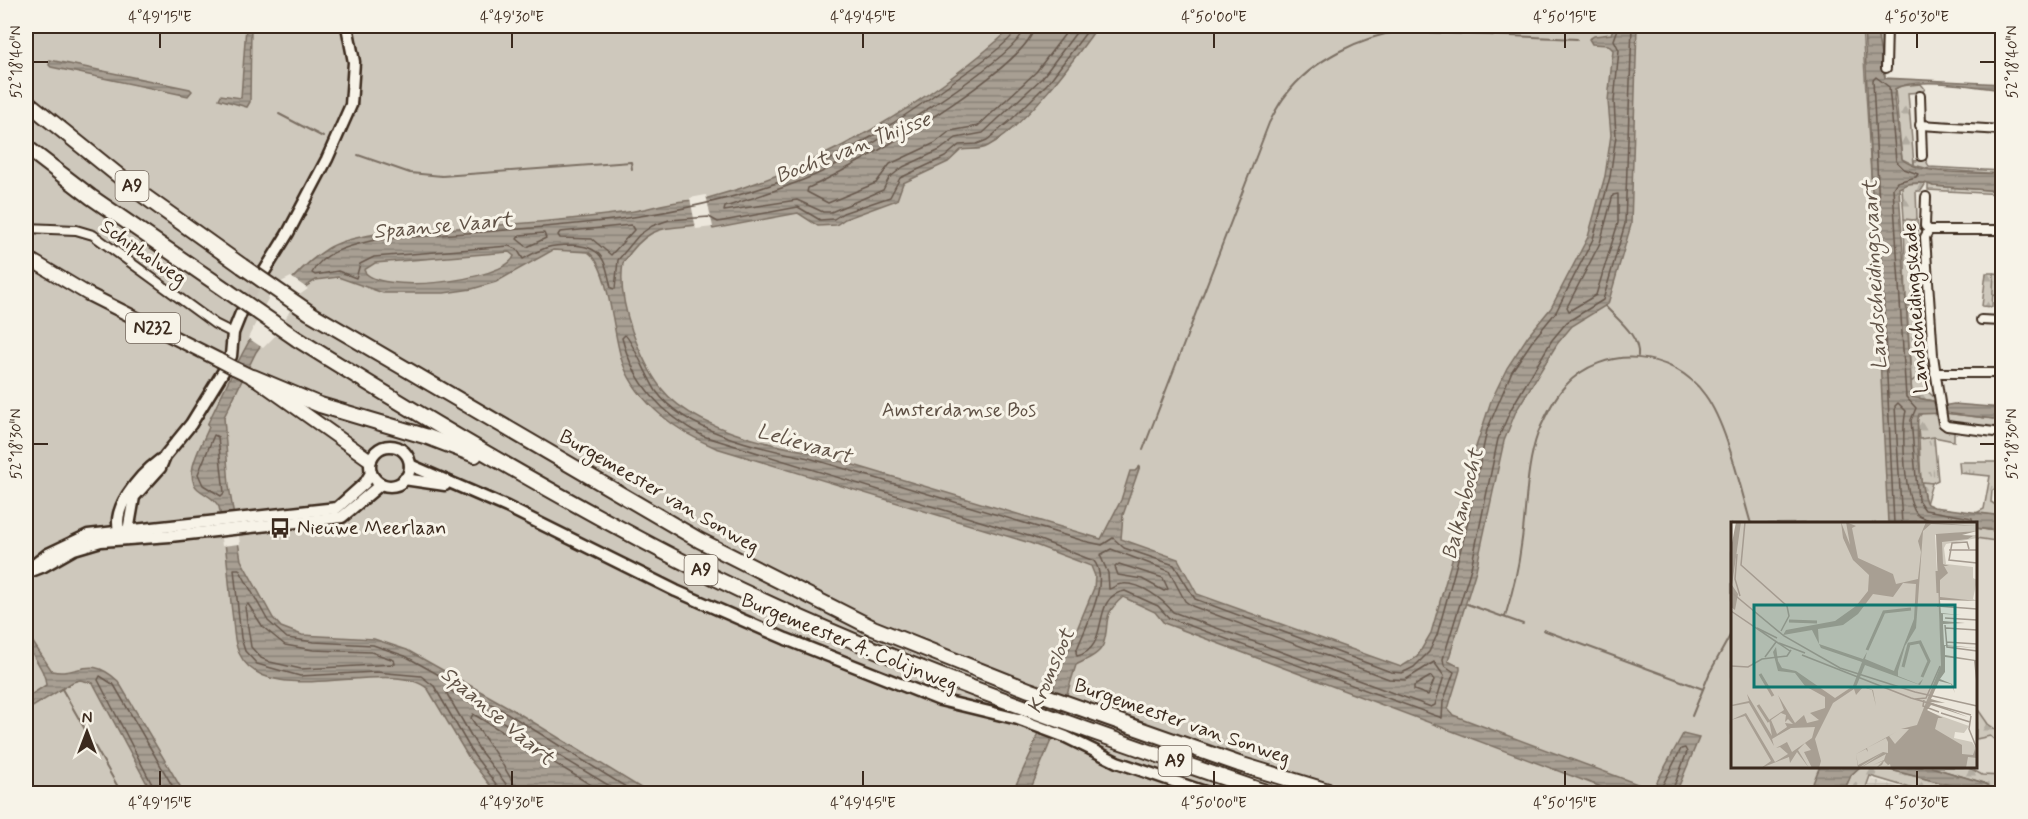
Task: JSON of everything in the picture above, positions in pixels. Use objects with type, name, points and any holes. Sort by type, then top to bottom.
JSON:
[{"type":"highway","name":"Burgemeester van Sonweg","points":[[26,101],[140,193],[309,313],[638,506],[762,573],[873,628],[1029,690],[1239,764],[1338,794]]},
{"type":"highway","name":"Burgemeester van Sonweg","points":[[26,147],[91,197],[297,339],[526,478],[716,578],[1020,713],[1080,728],[1271,794]]},
{"type":"highway","name":"A9","points":[[253,377],[327,408],[428,437],[526,478]]},
{"type":"main road","name":"N232","points":[[26,257],[98,299],[253,377],[370,460]]},
{"type":"street","points":[[264,272],[288,233],[327,159],[351,105],[354,62],[348,26]]},
{"type":"street","points":[[1886,68],[1887,26]]},
{"type":"street","points":[[1920,96],[1922,156]]},
{"type":"street","points":[[1920,125],[2002,130]]},
{"type":"street","name":"Landscheidingskade","points":[[1926,198],[1925,226],[1929,230],[1925,237],[1935,373],[1943,423],[1947,426],[2002,433]]},
{"type":"street","name":"Schipholweg","points":[[26,228],[76,230],[93,235],[215,324],[233,333]]},
{"type":"street","points":[[1929,230],[2002,230]]},
{"type":"street","points":[[125,534],[134,497],[160,468],[165,456],[191,424],[224,362],[241,313]]},
{"type":"street","points":[[1982,320],[2002,321]]},
{"type":"street","points":[[1935,373],[2002,373]]},
{"type":"street","points":[[26,572],[40,559],[73,540],[88,535],[125,534],[342,517],[381,484],[398,484],[404,479],[410,465],[404,453],[392,446],[379,449],[370,460],[371,473],[365,483],[337,508],[246,524]]},
{"type":"street","name":"Burgemeester A. Colijnweg","points":[[410,465],[452,485],[486,497],[676,591],[786,639],[940,699],[1020,713],[1117,762],[1211,794]]},
{"type":"street","points":[[371,473],[381,484]]},
{"type":"street","name":"Burgemeester A. Colijnweg","points":[[404,479],[452,485]]},
{"type":"shaded area","points":[[1977,529],[2002,533],[2002,793],[1989,793],[1957,768],[1977,768]]},
{"type":"shaded area","points":[[1871,779],[1921,793],[1866,793]]},
{"type":"green space","name":"Amsterdamse Bos","points":[[26,26],[1862,26],[1892,522],[1731,522],[1731,768],[1828,768],[1815,794],[26,793]]},
{"type":"green space","points":[[1876,26],[1885,26],[1885,78],[1883,75]]},
{"type":"green space","points":[[1921,84],[1925,89],[1922,92],[1908,93],[1914,165],[1902,159],[1895,89],[1900,86]]},
{"type":"green space","points":[[1926,160],[1929,167],[2002,171],[2002,174],[1929,169],[1914,165],[1914,161]]},
{"type":"green space","points":[[1926,183],[1921,191],[1916,191],[1917,218],[1904,219],[1902,187],[1905,184]]},
{"type":"green space","points":[[1928,184],[2002,191],[2002,194],[1928,190]]},
{"type":"green space","points":[[1917,218],[1924,299],[1906,301],[1904,219]]},
{"type":"green space","points":[[1986,273],[1994,273],[1992,307],[1982,306]]},
{"type":"green space","points":[[1994,273],[2002,274],[2002,296],[1992,295]]},
{"type":"green space","points":[[1925,304],[1929,373],[1911,382],[1907,306]]},
{"type":"green space","points":[[1929,373],[1925,389],[1937,400],[1939,407],[1933,401],[1912,397],[1911,382]]},
{"type":"green space","points":[[1923,412],[1934,413],[1944,430],[1954,431],[1954,441],[1934,437],[1919,439],[1917,419]]},
{"type":"green space","points":[[1945,413],[2002,420],[2002,430],[1962,425],[1947,420]]},
{"type":"green space","points":[[1934,437],[1938,480],[1932,483],[1921,482],[1919,439]]},
{"type":"green space","points":[[1959,462],[2002,462],[2002,483],[1992,491],[1991,502],[2002,509],[2002,516],[1976,513],[1984,509],[1990,476],[1960,473]]},
{"type":"green space","points":[[1921,482],[1932,483],[1926,504]]},
{"type":"green space","points":[[1977,528],[2002,532],[2002,542],[1977,538]]},
{"type":"green space","points":[[1979,711],[1988,724],[2002,734],[2002,746],[1990,736],[1977,739]]},
{"type":"green space","points":[[1858,768],[1883,768],[1981,793],[1927,793],[1870,776],[1864,793],[1843,794],[1851,775]]},
{"type":"green space","points":[[1934,768],[1970,768],[1982,775],[2002,776],[2002,793],[1994,793],[1984,783]]},
{"type":"water","points":[[246,26],[251,26],[250,102],[247,107],[219,99],[221,95],[241,98]]},
{"type":"water","points":[[1014,26],[1098,26],[1048,92],[1003,137],[985,148],[961,150],[948,162],[903,183],[897,200],[845,219],[836,225],[818,226],[798,213],[713,229],[710,223],[661,229],[643,239],[623,263],[622,289],[632,331],[656,381],[674,402],[709,423],[730,432],[810,452],[1101,539],[1121,500],[1130,471],[1135,471],[1140,466],[1123,515],[1121,539],[1178,559],[1197,594],[1401,667],[1417,657],[1431,633],[1461,528],[1473,456],[1491,401],[1507,368],[1528,336],[1551,308],[1588,237],[1605,176],[1611,135],[1608,101],[1613,50],[1608,45],[1592,44],[1589,39],[1594,36],[1611,34],[1614,26],[1637,26],[1631,225],[1608,304],[1572,326],[1557,344],[1516,411],[1504,441],[1476,570],[1448,661],[1460,667],[1460,670],[1448,709],[1453,715],[1648,788],[1654,787],[1683,734],[1699,738],[1676,793],[1617,793],[1164,623],[1155,612],[1123,597],[1111,610],[1101,649],[1076,665],[1057,726],[1029,793],[1012,793],[1031,753],[1054,685],[1094,588],[1095,576],[1091,566],[1030,543],[716,448],[688,434],[649,404],[630,378],[623,364],[601,272],[588,252],[553,250],[496,282],[472,289],[444,293],[383,293],[338,277],[316,280],[300,290],[256,352],[224,417],[229,486],[241,560],[273,618],[281,627],[302,635],[374,639],[407,650],[510,708],[649,793],[496,793],[469,758],[428,689],[410,680],[387,677],[301,682],[275,679],[253,670],[239,653],[236,643],[226,546],[219,507],[194,483],[193,467],[209,427],[207,425],[242,353],[271,305],[306,265],[338,243],[375,234],[597,216],[704,199],[750,185],[832,151],[871,130],[946,82]],"holes":[[[509,252],[514,256],[506,265],[489,272],[440,282],[414,284],[391,282],[373,278],[364,270],[375,263]]]},
{"type":"water","points":[[1864,26],[1876,26],[1885,78],[2002,84],[2002,90],[1917,83],[1895,89],[1894,98],[1902,159],[1910,164],[1935,171],[2002,174],[2002,191],[1920,183],[1907,184],[1899,188],[1912,397],[1933,401],[1936,407],[1954,404],[2002,408],[2002,420],[1945,413],[1919,414],[1919,459],[1924,497],[1927,504],[1934,507],[2002,516],[2002,532],[1977,528],[1977,522],[1888,522]]},
{"type":"water","points":[[50,60],[192,91],[188,96],[51,67]]},
{"type":"water","points":[[26,632],[52,671],[99,668],[118,681],[184,793],[152,793],[93,683],[80,680],[73,682],[26,711],[26,698],[46,685],[42,671],[29,646]]},
{"type":"water","points":[[1819,768],[1859,768],[1851,775],[1843,793],[1809,793]]},
{"type":"water","points":[[1883,768],[1934,768],[1984,783],[1994,793],[1981,793]]},
{"type":"pier","points":[[706,195],[713,227],[696,229],[690,198]]},
{"type":"pier","points":[[291,277],[308,289],[298,296],[277,334],[263,348],[248,338],[275,285]]},
{"type":"pier","points":[[236,513],[240,544],[222,546],[218,515]]},
{"type":"waterway","points":[[1143,450],[1269,123],[1281,101],[1297,82],[1323,61],[1354,44],[1403,31],[1577,39]]},
{"type":"waterway","points":[[279,114],[323,137]]},
{"type":"waterway","points":[[358,155],[410,173],[442,176],[631,162],[632,169]]},
{"type":"waterway","points":[[1605,306],[1632,335],[1636,342],[1638,356]]},
{"type":"waterway","points":[[1505,617],[1518,564],[1528,475],[1538,433],[1565,386],[1581,372],[1598,363],[1637,358],[1657,361],[1691,380],[1705,395],[1720,423],[1750,522]]},
{"type":"waterway","points":[[1467,604],[1523,624]]},
{"type":"waterway","points":[[1543,630],[1703,689]]},
{"type":"waterway","points":[[1692,716],[1710,672],[1731,634]]},
{"type":"waterway","points":[[62,689],[122,794]]},
{"type":"tunnel","points":[[242,310],[263,274]]},
{"type":"place","name":"Nieuwe Meerlaan","points":[[280,528]]},
{"type":"water label","name":"Bocht van Thijsse","points":[[853,148]]},
{"type":"water label","name":"Spaanse Vaart","points":[[443,226]]},
{"type":"water label","name":"Landscheidingsvaart","points":[[1875,275]]},
{"type":"water label","name":"Lelievaart","points":[[804,444]]},
{"type":"water label","name":"Balkanbocht","points":[[1463,504]]},
{"type":"water label","name":"Kromsloot","points":[[1051,671]]},
{"type":"water label","name":"Spaanse Vaart","points":[[497,716]]}]
